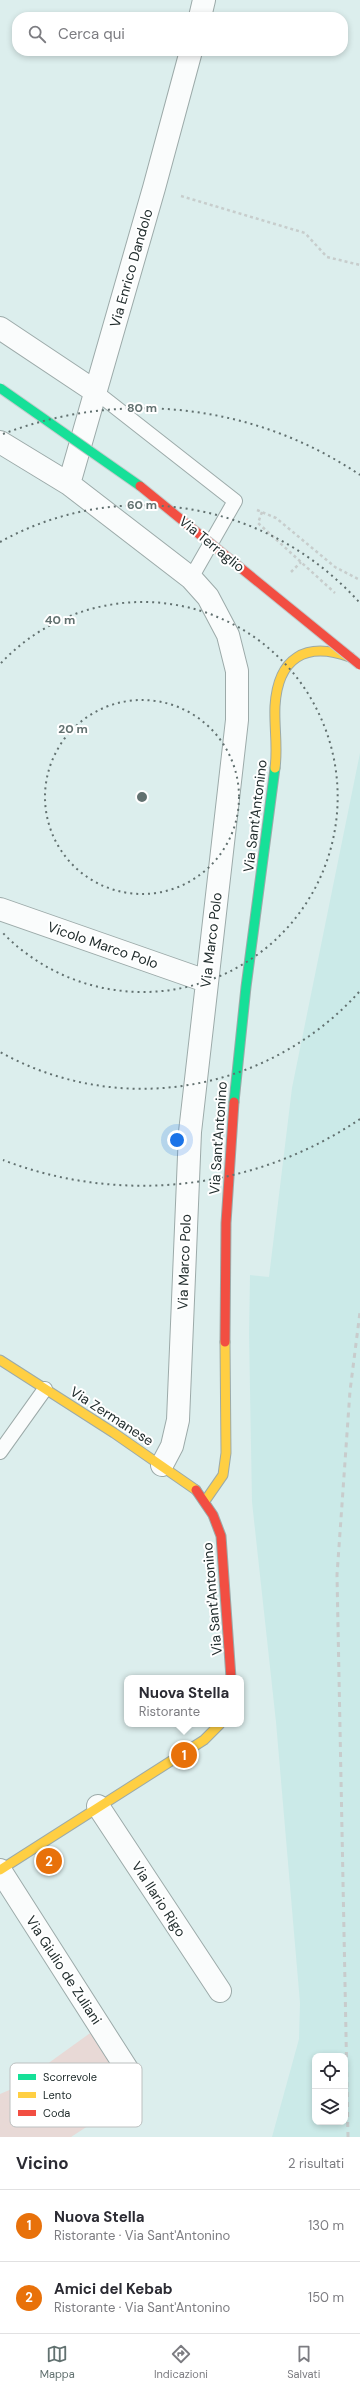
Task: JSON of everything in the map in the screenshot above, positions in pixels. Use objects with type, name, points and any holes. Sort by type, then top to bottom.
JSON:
[{"type":"street","points":[[201,12],[204,0]]},
{"type":"street","name":"Via Enrico Dandolo","points":[[69,484],[154,188],[190,56]]},
{"type":"street","points":[[0,328],[96,392]]},
{"type":"street","name":"Via Terraglio","points":[[0,388],[98,455],[165,505],[360,665]]},
{"type":"street","points":[[0,442],[69,484]]},
{"type":"street","name":"Via Marco Polo","points":[[69,484],[191,578],[208,597],[228,635],[237,671],[237,720],[206,981],[190,1132],[179,1413],[172,1446],[162,1465]]},
{"type":"street","name":"Via Sant'Antonino","points":[[231,1675],[221,1536],[213,1515],[205,1501],[223,1475],[226,1453],[225,1270],[230,1158],[235,1086],[277,752],[276,699],[282,672],[298,655],[317,649],[334,651],[350,657]]},
{"type":"street","name":"Vicolo Marco Polo","points":[[0,909],[206,981]]},
{"type":"street","name":"Via Zermanese","points":[[0,1360],[162,1465],[192,1486],[205,1501]]},
{"type":"street","points":[[0,1870],[98,1806],[204,1740],[217,1727]]},
{"type":"street","name":"Via Ilario Rigo","points":[[98,1806],[220,1991]]},
{"type":"street","name":"Via Giulio de Zuliani","points":[[0,1870],[123,2063]]},
{"type":"lane","points":[[96,392],[235,501],[191,578]]},
{"type":"lane","points":[[0,1452],[45,1390]]},
{"type":"path","points":[[154,188],[305,233],[327,257],[360,265]]},
{"type":"path","points":[[235,501],[276,518],[335,567],[360,580]]},
{"type":"path","points":[[262,512],[258,523],[335,593]]},
{"type":"shaded area","points":[[360,753],[360,2137],[272,2137],[299,2039],[300,2003],[276,1722],[252,1502],[249,1334],[250,1275],[269,1277],[292,1088]]},
{"type":"shaded area","points":[[93,2031],[113,2063],[49,2063]]},
{"type":"shaded area","points":[[10,2090],[10,2127],[86,2127],[71,2137],[0,2137],[0,2094]]},
{"type":"railway","points":[[348,2137],[337,1575],[350,1391],[360,1312]]},
{"type":"traffic: fast","points":[[0,388],[140,486]]},
{"type":"traffic: fast","points":[[234,1102],[246,987],[275,768]]},
{"type":"traffic: slow","points":[[275,768],[275,706],[277,689],[288,665],[307,653],[320,651],[350,657]]},
{"type":"traffic: slow","points":[[205,1501],[223,1475],[226,1453],[225,1342]]},
{"type":"traffic: slow","points":[[0,1360],[114,1433],[196,1490]]},
{"type":"traffic: slow","points":[[0,1870],[204,1740],[217,1727]]},
{"type":"traffic: jam","points":[[140,486],[360,665]]},
{"type":"traffic: jam","points":[[225,1342],[226,1223],[234,1102]]},
{"type":"traffic: jam","points":[[196,1490],[213,1515],[221,1536],[231,1675]]},
{"type":"place","name":"Nuova Stella","points":[[184,1755]]},
{"type":"place","name":"Amici del Kebab","points":[[49,1861]]}]
